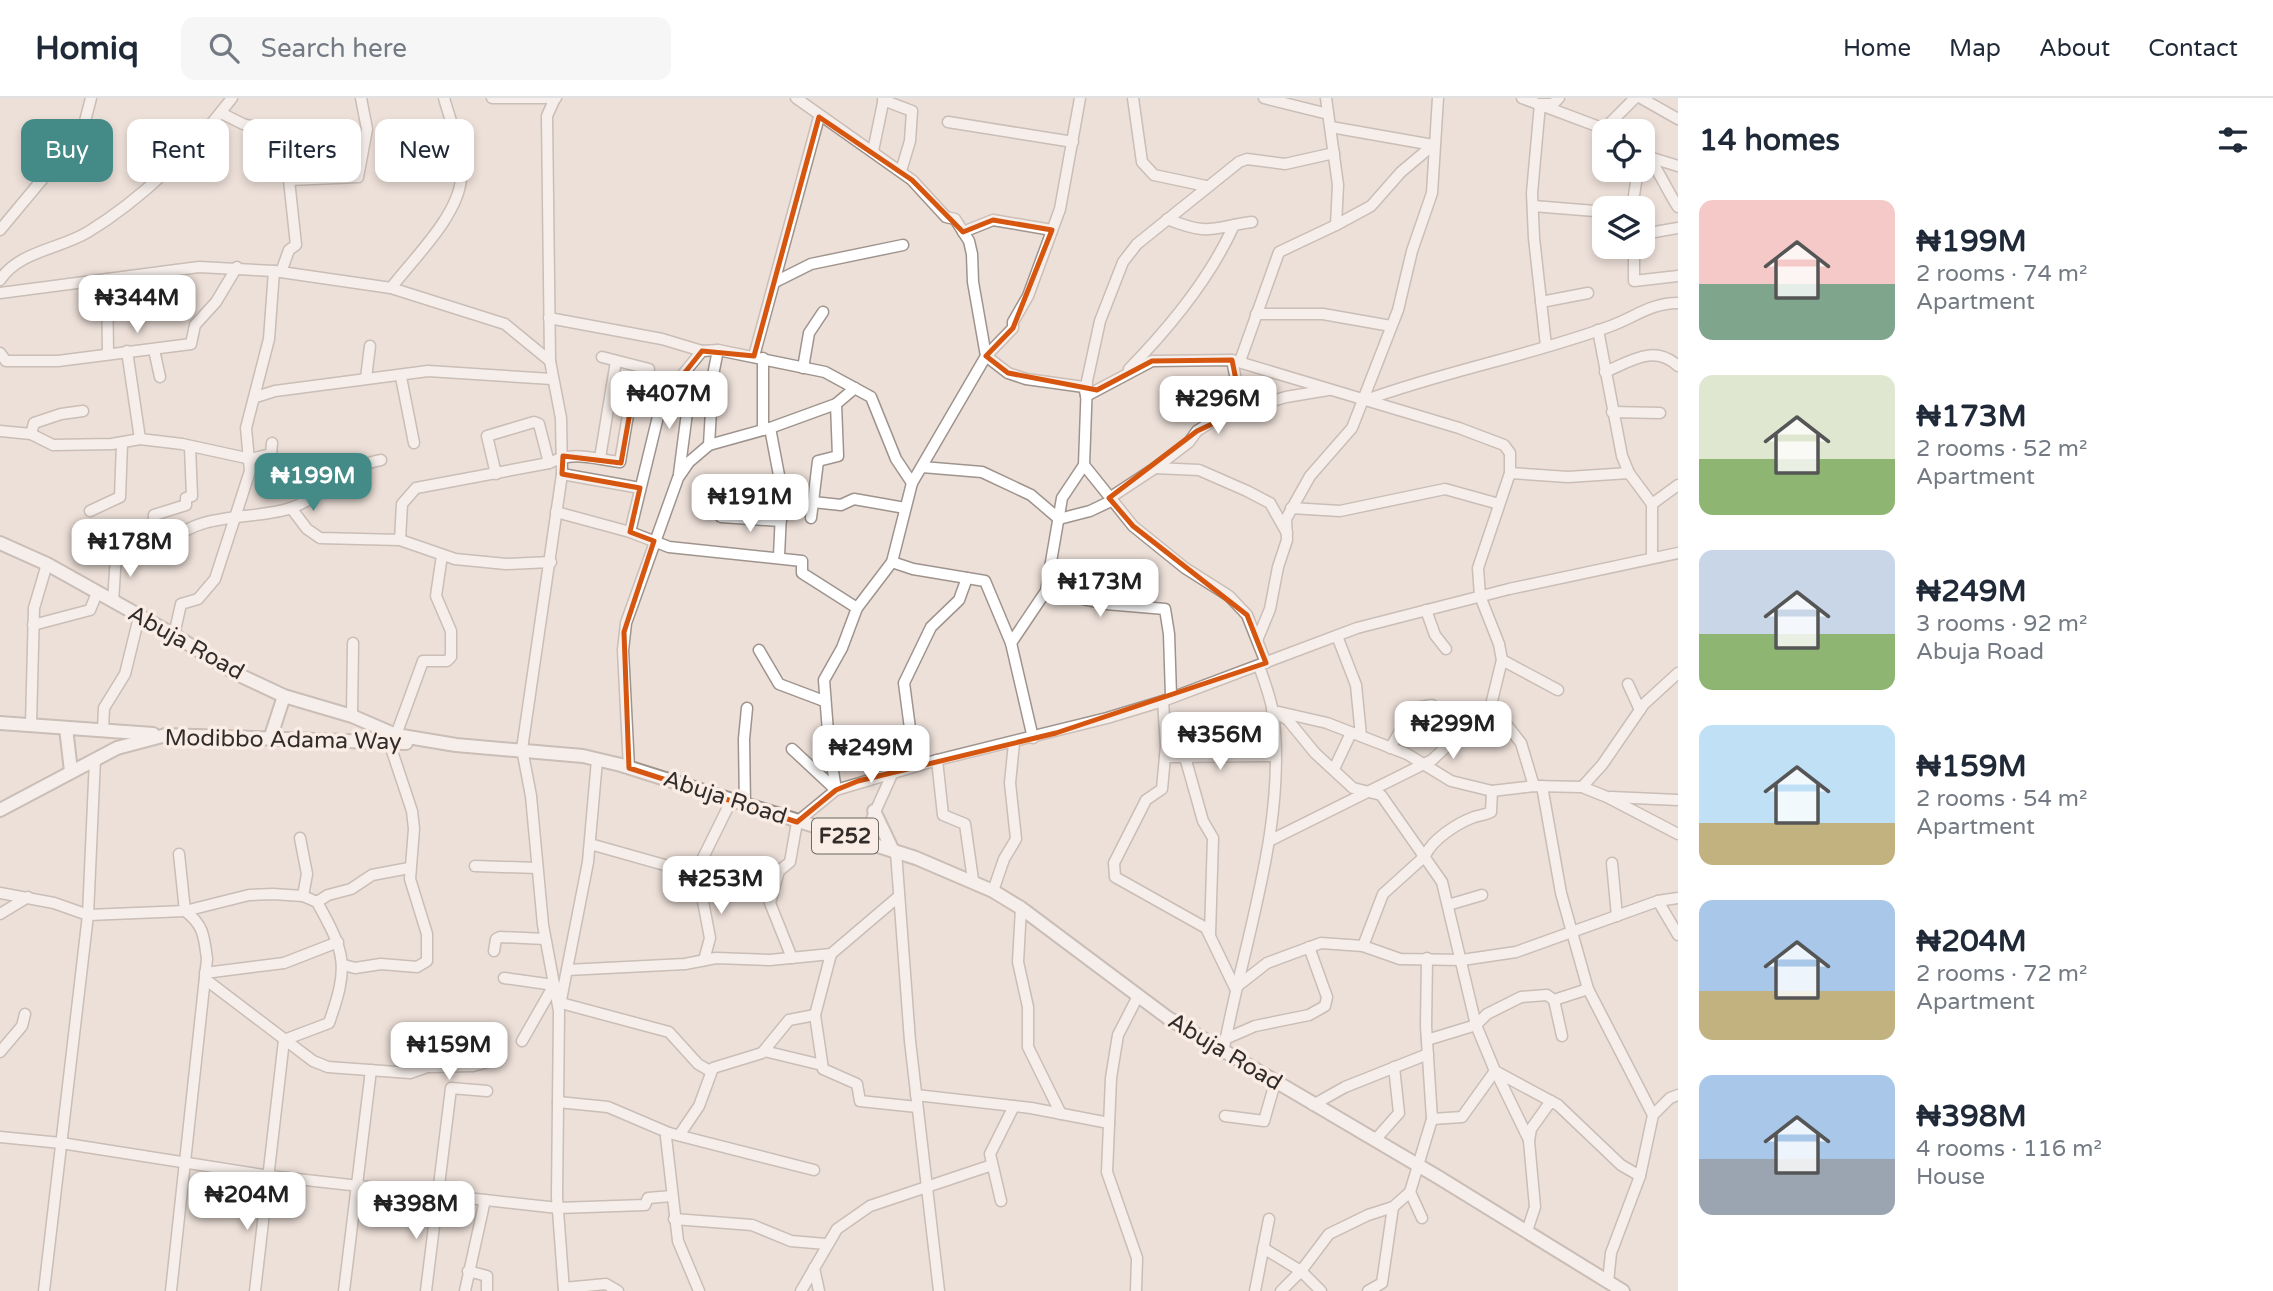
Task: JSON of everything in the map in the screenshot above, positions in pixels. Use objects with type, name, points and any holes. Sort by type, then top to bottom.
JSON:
[{"type":"main road","name":"Abuja Road","points":[[0,542],[47,564],[174,635],[235,673],[284,696],[352,716],[393,738],[522,749],[597,760],[895,851],[973,880],[1020,908],[1138,996],[1223,1052],[1416,1163],[1623,1291]]},
{"type":"main road","points":[[270,739],[284,696]]},
{"type":"main road","points":[[0,723],[166,735]]},
{"type":"main road","points":[[66,728],[71,771]]},
{"type":"main road","name":"Modibbo Adama Way","points":[[0,810],[117,748],[166,735],[270,739],[393,738]]},
{"type":"main road","points":[[874,811],[895,851]]},
{"type":"street","points":[[0,230],[75,140],[85,125],[91,98]]},
{"type":"street","points":[[215,119],[232,98]]},
{"type":"street","points":[[361,98],[367,129],[361,161]]},
{"type":"street","points":[[391,288],[441,226],[460,187],[459,153],[444,98]]},
{"type":"street","points":[[492,98],[555,99],[547,116],[549,318],[550,360],[561,418],[563,456],[551,562],[522,749],[531,796],[545,939],[560,1007]]},
{"type":"street","points":[[796,98],[818,117],[901,171],[946,217],[956,219],[972,254],[973,282],[986,356],[1008,373],[1026,379],[1084,387],[1086,396]]},
{"type":"street","points":[[810,109],[813,98]]},
{"type":"street","points":[[836,790],[823,683],[842,648],[857,608],[892,562],[912,482],[986,356],[1013,328],[1013,321],[1028,296],[1060,209],[1080,98]]},
{"type":"street","points":[[1133,98],[1142,162],[1154,175],[1206,186]]},
{"type":"street","points":[[1264,98],[1328,114]]},
{"type":"street","points":[[1326,98],[1338,185],[1336,225]]},
{"type":"street","points":[[1258,638],[1270,609],[1287,533],[1286,519],[1310,477],[1352,428],[1366,400],[1391,326],[1432,193],[1438,98]]},
{"type":"street","points":[[1522,98],[1592,123]]},
{"type":"street","points":[[1540,104],[1554,103],[1559,98]]},
{"type":"street","points":[[1617,119],[1635,98]]},
{"type":"street","points":[[1641,98],[1678,119]]},
{"type":"street","points":[[873,151],[884,99],[912,111],[910,141],[901,171]]},
{"type":"street","points":[[1540,104],[1532,205],[1546,346]]},
{"type":"street","points":[[221,113],[243,124]]},
{"type":"street","points":[[779,556],[782,491],[766,429],[758,357],[818,117]]},
{"type":"street","points":[[948,122],[1073,142]]},
{"type":"street","points":[[1331,127],[1433,145]]},
{"type":"street","points":[[1242,410],[1236,360],[1279,252],[1371,206],[1401,172],[1433,145]]},
{"type":"street","points":[[1010,643],[1045,591],[1066,489],[1074,483],[1084,465],[1086,396],[1100,321],[1123,261],[1137,244],[1231,167],[1247,159],[1284,164],[1334,153]]},
{"type":"street","points":[[1655,158],[1678,166]]},
{"type":"street","points":[[1655,170],[1678,207]]},
{"type":"street","points":[[0,279],[6,270],[28,257],[88,232],[153,182]]},
{"type":"street","points":[[174,635],[181,604],[198,599],[215,579],[251,460],[246,428],[269,338],[278,271],[289,250],[296,245],[289,182]]},
{"type":"street","points":[[1532,205],[1592,211]]},
{"type":"street","points":[[963,232],[993,219],[1052,230]]},
{"type":"street","points":[[1167,219],[1196,231],[1252,222]]},
{"type":"street","points":[[1124,374],[1164,333],[1185,305],[1223,250],[1234,225]]},
{"type":"street","points":[[1655,232],[1678,228]]},
{"type":"street","points":[[775,282],[811,264],[903,245]]},
{"type":"street","points":[[1634,259],[1634,281],[1678,275]]},
{"type":"street","points":[[0,293],[200,267],[278,271],[391,288],[505,324],[550,360]]},
{"type":"street","points":[[0,353],[6,360],[58,361],[191,344],[195,325],[216,302],[237,267]]},
{"type":"street","points":[[107,279],[108,354]]},
{"type":"street","points":[[1541,302],[1588,293]]},
{"type":"street","points":[[1366,400],[1417,381],[1598,330],[1651,306],[1678,303]]},
{"type":"street","points":[[803,368],[808,333],[823,312]]},
{"type":"street","points":[[1256,314],[1323,314],[1391,326]]},
{"type":"street","points":[[549,318],[662,339],[702,351],[718,350],[825,372],[871,397],[895,459],[912,482]]},
{"type":"street","points":[[1598,330],[1622,456],[1629,473],[1653,505],[1652,558]]},
{"type":"street","points":[[366,378],[370,346]]},
{"type":"street","points":[[154,350],[160,377]]},
{"type":"street","points":[[709,445],[713,375],[718,350]]},
{"type":"street","points":[[127,351],[140,439]]},
{"type":"street","points":[[630,532],[660,405],[674,382],[702,351]]},
{"type":"street","points":[[1605,372],[1640,358],[1660,355],[1668,356],[1678,366]]},
{"type":"street","points":[[602,357],[649,369]]},
{"type":"street","points":[[1086,396],[1152,361],[1236,360],[1459,428],[1504,445],[1510,453],[1510,473],[1480,558],[1480,596],[1499,644],[1502,660],[1490,705],[1432,760],[1271,840]]},
{"type":"street","points":[[600,458],[616,361]]},
{"type":"street","points":[[256,397],[275,391],[436,371],[552,379]]},
{"type":"street","points":[[401,377],[414,443]]},
{"type":"street","points":[[629,768],[624,632],[678,478],[688,405],[674,382]]},
{"type":"street","points":[[678,478],[689,462],[709,445],[766,429],[836,404],[856,388]]},
{"type":"street","points":[[1059,519],[1090,511],[1111,499],[1189,442],[1197,431],[1219,417],[1286,397],[1335,390]]},
{"type":"street","points":[[400,540],[402,504],[416,488],[549,463],[563,456],[578,454],[618,462],[621,460],[632,401],[660,405]]},
{"type":"street","points":[[811,518],[820,459],[836,459],[838,456],[836,404]]},
{"type":"street","points":[[31,434],[34,423],[61,414],[83,411]]},
{"type":"street","points":[[1612,412],[1660,413]]},
{"type":"street","points":[[496,474],[487,436],[534,422],[539,424],[549,463]]},
{"type":"street","points":[[0,431],[31,434],[53,445],[122,443],[140,439],[251,460],[271,454],[272,443]]},
{"type":"street","points":[[90,511],[120,497],[122,443]]},
{"type":"street","points":[[153,543],[154,515],[186,505],[186,498],[192,496],[190,447]]},
{"type":"street","points":[[113,602],[116,555],[132,554],[153,543],[173,542],[181,531],[291,508],[361,466],[381,460]]},
{"type":"street","points":[[1084,465],[1133,526],[1185,568],[1229,596],[1247,615],[1258,638],[1272,710],[1275,756],[1271,840],[1235,988],[1223,1052]]},
{"type":"street","points":[[922,467],[982,472],[1031,495],[1059,519]]},
{"type":"street","points":[[1155,468],[1199,470],[1247,491],[1270,503],[1287,533]]},
{"type":"street","points":[[1510,473],[1568,477],[1629,473]]},
{"type":"street","points":[[562,474],[640,488]]},
{"type":"street","points":[[1653,505],[1678,485]]},
{"type":"street","points":[[1291,508],[1340,511],[1446,489],[1499,504]]},
{"type":"street","points":[[813,502],[841,505],[854,499],[905,508]]},
{"type":"street","points":[[291,508],[307,529],[320,538],[400,540],[442,555],[506,564],[551,562]]},
{"type":"street","points":[[556,512],[677,548],[779,556],[802,561],[802,573],[857,608]]},
{"type":"street","points":[[721,517],[781,521]]},
{"type":"street","points":[[344,965],[355,968],[381,964],[424,965],[428,948],[427,934],[409,868],[413,860],[412,811],[393,738],[423,661],[447,661],[451,657],[451,631],[436,596],[442,555]]},
{"type":"street","points":[[792,958],[770,903],[779,871],[790,862],[797,822],[836,790],[937,760],[1033,738],[1167,698],[1338,636],[1426,610],[1652,558],[1677,556]]},
{"type":"street","points":[[892,562],[913,569],[985,581],[1010,643],[1033,738]]},
{"type":"street","points":[[31,724],[33,625],[37,597],[47,564]]},
{"type":"street","points":[[915,766],[904,683],[931,627],[959,600],[967,578]]},
{"type":"street","points":[[1045,591],[1106,604],[1165,609],[1169,635],[1162,789],[1146,800],[1114,863],[1114,872],[1115,877],[1199,922],[1210,934],[1235,988]]},
{"type":"street","points":[[33,625],[90,610],[97,593]]},
{"type":"street","points":[[1426,610],[1435,635],[1447,649]]},
{"type":"street","points":[[103,729],[104,708],[125,674],[139,617]]},
{"type":"street","points":[[1334,769],[1356,734],[1356,685],[1338,636]]},
{"type":"street","points":[[352,716],[353,643]]},
{"type":"street","points":[[760,650],[779,684],[824,701]]},
{"type":"street","points":[[1502,660],[1558,690]]},
{"type":"street","points":[[1582,787],[1602,765],[1640,710],[1678,673]]},
{"type":"street","points":[[1628,684],[1640,710]]},
{"type":"street","points":[[1390,747],[1414,708],[1432,705]]},
{"type":"street","points":[[1490,705],[1521,743],[1538,786],[1561,892],[1588,989],[1653,1115]]},
{"type":"street","points":[[745,806],[744,739],[747,708]]},
{"type":"street","points":[[1272,710],[1327,723],[1390,747],[1451,781],[1492,791],[1538,786],[1582,787],[1678,834]]},
{"type":"street","points":[[1272,710],[1288,720],[1353,788],[1381,795],[1419,854],[1424,856],[1442,883],[1476,1025],[1529,1141]]},
{"type":"street","points":[[993,891],[1004,859],[1016,839],[1010,783],[1014,743]]},
{"type":"street","points":[[792,749],[836,790]]},
{"type":"street","points":[[1165,757],[1275,756]]},
{"type":"street","points":[[1185,757],[1203,821],[1213,838],[1210,934]]},
{"type":"street","points":[[44,1291],[88,915],[95,759]]},
{"type":"street","points":[[597,760],[590,844],[560,1007],[558,1208],[564,1289],[606,1284],[618,1291]]},
{"type":"street","points":[[937,760],[943,816],[965,824],[973,880]]},
{"type":"street","points":[[862,841],[893,772]]},
{"type":"street","points":[[1363,946],[1383,894],[1424,856],[1428,848],[1451,830],[1476,816],[1491,812],[1492,791]]},
{"type":"street","points":[[1607,797],[1678,800]]},
{"type":"street","points":[[704,960],[710,939],[698,870],[731,801]]},
{"type":"street","points":[[300,838],[307,874],[303,896]]},
{"type":"street","points":[[590,844],[690,873],[698,870]]},
{"type":"street","points":[[895,851],[917,1107],[939,1291]]},
{"type":"street","points":[[170,1291],[205,976],[203,930],[199,921],[185,911],[179,854]]},
{"type":"street","points":[[1612,863],[1616,916]]},
{"type":"street","points":[[475,866],[537,869]]},
{"type":"street","points":[[317,902],[328,895],[351,889],[372,875],[409,868]]},
{"type":"street","points":[[0,893],[28,897],[88,915],[185,911],[249,895],[303,896],[317,902],[338,942],[344,965],[343,981],[328,1023],[284,1040]]},
{"type":"street","points":[[1448,905],[1482,895]]},
{"type":"street","points":[[0,914],[28,897]]},
{"type":"street","points":[[567,970],[831,954],[898,897]]},
{"type":"street","points":[[1235,988],[1267,963],[1321,943],[1363,946],[1400,959],[1462,960],[1516,952],[1658,901],[1678,898]]},
{"type":"street","points":[[1658,901],[1678,934]]},
{"type":"street","points":[[1020,908],[1018,962],[1028,1007],[1028,1047],[1061,1114]]},
{"type":"street","points":[[494,951],[496,940],[500,937],[545,939]]},
{"type":"street","points":[[205,976],[284,963],[338,942]]},
{"type":"street","points":[[1225,1039],[1255,1026],[1309,1015],[1325,1006],[1327,997],[1309,947]]},
{"type":"street","points":[[831,954],[815,1015],[825,1072],[857,1083],[860,1101],[917,1107]]},
{"type":"street","points":[[1422,1218],[1410,1192],[1416,1163],[1432,1119],[1427,1040],[1427,958]]},
{"type":"street","points":[[205,976],[284,1040],[313,1061],[328,1067],[410,1073],[427,1067],[473,1066],[487,1062],[498,1040]]},
{"type":"street","points":[[504,978],[554,985]]},
{"type":"street","points":[[522,1041],[554,985]]},
{"type":"street","points":[[1554,1000],[1588,989]]},
{"type":"street","points":[[1427,1040],[1476,1025],[1487,1014],[1521,997],[1548,995],[1554,1000],[1562,1036]]},
{"type":"street","points":[[1136,1291],[1136,1258],[1107,1172],[1111,1078],[1118,1035],[1138,996]]},
{"type":"street","points":[[560,1007],[669,1032],[698,1064],[710,1071]]},
{"type":"street","points":[[0,1052],[22,1026],[25,1014]]},
{"type":"street","points":[[710,1071],[765,1051],[789,1020],[815,1015]]},
{"type":"street","points":[[255,1291],[284,1040]]},
{"type":"street","points":[[765,1051],[822,1065]]},
{"type":"street","points":[[1313,1105],[1428,1054]]},
{"type":"street","points":[[1375,1140],[1399,1113],[1394,1067]]},
{"type":"street","points":[[344,1291],[370,1070]]},
{"type":"street","points":[[699,1291],[683,1257],[674,1219],[666,1137],[674,1134],[699,1106],[710,1071]]},
{"type":"street","points":[[1495,1071],[1551,1101],[1577,1122],[1621,1166],[1640,1176]]},
{"type":"street","points":[[1432,1119],[1462,1117],[1495,1071]]},
{"type":"street","points":[[1225,1116],[1264,1121],[1275,1083]]},
{"type":"street","points":[[426,1291],[451,1088],[487,1091]]},
{"type":"street","points":[[916,1095],[1014,1106],[1110,1124]]},
{"type":"street","points":[[1608,1282],[1611,1253],[1640,1176],[1653,1115],[1670,1098],[1678,1095]]},
{"type":"street","points":[[1527,1231],[1535,1207],[1529,1141],[1531,1129],[1551,1101]]},
{"type":"street","points":[[558,1102],[608,1107],[674,1134],[814,1170]]},
{"type":"street","points":[[1001,1200],[990,1154],[1014,1106]]},
{"type":"street","points":[[0,1137],[61,1143],[186,1165],[270,1176],[558,1208],[645,1205],[649,1198],[672,1196]]},
{"type":"street","points":[[801,1291],[837,1228],[870,1206],[927,1184],[992,1165]]},
{"type":"street","points":[[1281,1291],[1301,1271],[1329,1234],[1368,1215],[1393,1207],[1410,1192]]},
{"type":"street","points":[[465,1291],[485,1200]]},
{"type":"street","points":[[1368,1291],[1384,1287],[1393,1207]]},
{"type":"street","points":[[674,1219],[752,1224],[791,1241],[826,1244]]},
{"type":"street","points":[[1255,1291],[1269,1219]]},
{"type":"street","points":[[1263,1248],[1301,1271],[1321,1291]]},
{"type":"street","points":[[814,1267],[819,1291]]},
{"type":"street","points":[[468,1271],[487,1276],[487,1291]]},
{"type":"highlighted area","points":[[819,117],[912,180],[963,232],[993,220],[1052,230],[1013,328],[986,356],[1008,373],[1097,390],[1152,361],[1232,360],[1242,410],[1197,431],[1109,498],[1133,526],[1247,615],[1266,663],[1056,733],[858,781],[836,790],[797,822],[629,768],[624,632],[654,541],[630,532],[640,488],[562,474],[563,456],[621,463],[632,401],[659,405],[702,351],[754,356]]}]
